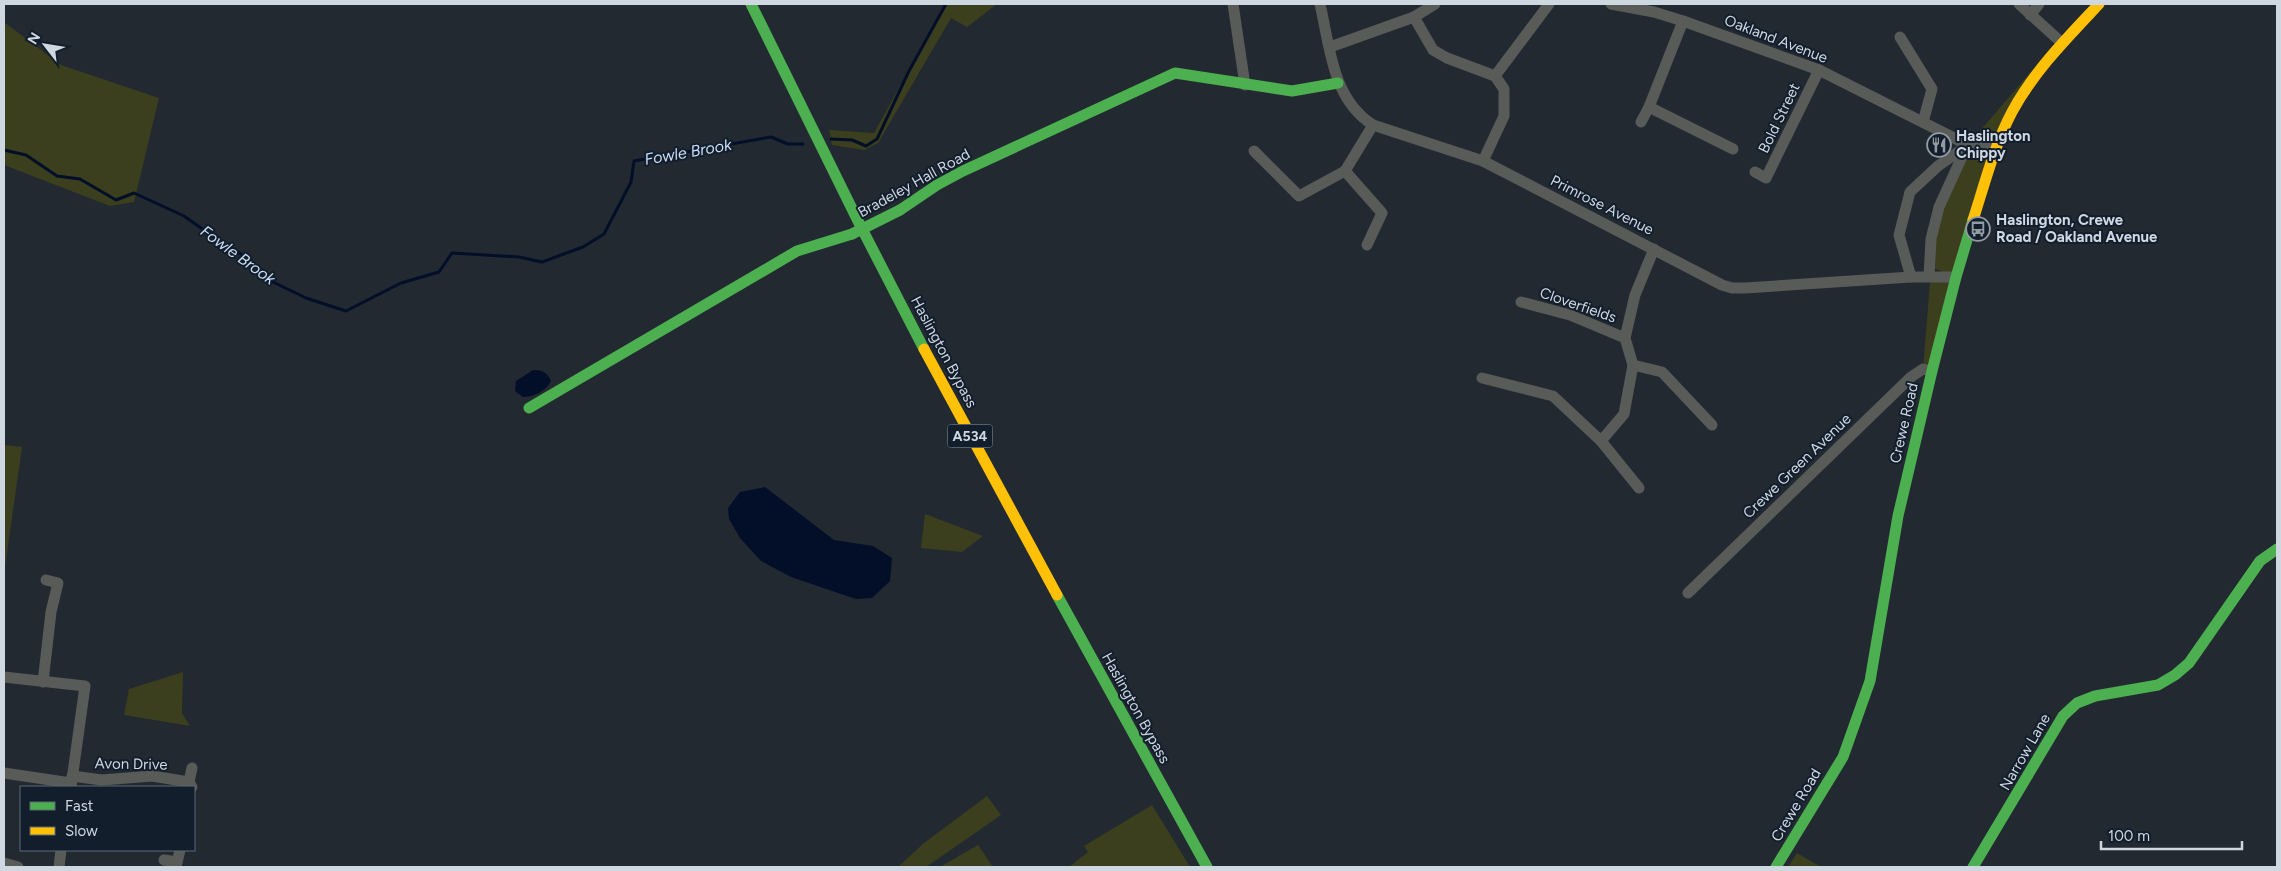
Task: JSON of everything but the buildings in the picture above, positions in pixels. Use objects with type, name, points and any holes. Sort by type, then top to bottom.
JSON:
[{"type":"main road","name":"Haslington Bypass","points":[[751,4],[847,197],[973,442],[1207,867]]},
{"type":"main road","name":"Crewe Road","points":[[1776,867],[1843,757],[1870,681],[1898,516],[1932,371],[1956,277],[1995,149],[2012,112],[2024,92],[2062,43],[2100,4]]},
{"type":"main road","name":"Bradeley Hall Road","points":[[528,408],[796,251],[852,234],[900,210],[937,185],[963,171],[1176,73],[1292,91],[1338,84]]},
{"type":"main road","name":"Narrow Lane","points":[[1973,867],[2063,716],[2077,703],[2095,696],[2158,684],[2175,675],[2189,662],[2260,561],[2277,549]]},
{"type":"street","points":[[1233,4],[1245,85]]},
{"type":"street","name":"Primrose Avenue","points":[[1320,4],[1338,84],[1362,118],[1373,125],[1483,161],[1722,285],[1732,288],[1929,276],[1956,277]]},
{"type":"street","points":[[1330,47],[1414,17],[1435,4]]},
{"type":"street","points":[[1495,76],[1549,4]]},
{"type":"street","name":"Oakland Avenue","points":[[1612,4],[1655,8],[1683,21],[1819,70],[1968,145],[1995,149]]},
{"type":"street","points":[[2019,4],[2062,43]]},
{"type":"street","points":[[2030,16],[2039,4]]},
{"type":"street","points":[[1414,17],[1433,50],[1447,58],[1495,76],[1504,89],[1504,116],[1483,161]]},
{"type":"street","points":[[1641,122],[1650,107],[1683,21]]},
{"type":"street","points":[[1900,37],[1932,89],[1924,122]]},
{"type":"street","name":"Bold Street","points":[[1755,172],[1766,178],[1819,70]]},
{"type":"street","points":[[1650,107],[1732,150]]},
{"type":"street","points":[[1254,151],[1298,196],[1345,171],[1373,125]]},
{"type":"street","points":[[1929,276],[1931,239],[1939,207],[1968,145]]},
{"type":"street","points":[[1910,277],[1899,235],[1910,192],[1938,166],[1968,145]]},
{"type":"street","points":[[1345,171],[1382,213],[1367,245]]},
{"type":"street","name":"Cloverfields","points":[[1601,441],[1624,414],[1633,365],[1625,338],[1634,295],[1654,249]]},
{"type":"street","name":"Cloverfields","points":[[1521,302],[1570,315],[1625,338]]},
{"type":"street","points":[[1633,365],[1662,372],[1712,425]]},
{"type":"street","name":"Crewe Green Avenue","points":[[1688,593],[1911,377],[1922,369],[1932,371]]},
{"type":"street","points":[[1482,378],[1553,396],[1601,441],[1639,488]]},
{"type":"street","points":[[43,682],[51,612],[64,583],[46,580]]},
{"type":"street","points":[[4,677],[86,686],[71,782]]},
{"type":"street","name":"Avon Drive","points":[[4,773],[71,782],[152,776],[191,784],[192,768]]},
{"type":"street","points":[[59,867],[61,851]]},
{"type":"street","points":[[164,860],[177,865],[180,851]]},
{"type":"street","points":[[4,863],[18,867]]},
{"type":"green space","points":[[946,4],[997,4],[967,27],[951,18],[878,143],[864,150],[832,145],[829,130],[874,133]]},
{"type":"green space","points":[[4,22],[61,65],[159,98],[134,202],[110,206],[4,165]]},
{"type":"green space","points":[[2058,40],[2012,112],[1932,371],[1923,369],[1930,282],[1954,276],[1933,268],[1931,239],[1968,145]]},
{"type":"green space","points":[[4,445],[22,447],[4,574]]},
{"type":"green space","points":[[925,514],[983,536],[962,552],[921,548]]},
{"type":"green space","points":[[183,672],[182,713],[190,726],[124,715],[129,689]]},
{"type":"green space","points":[[987,796],[1001,815],[926,867],[898,867],[924,843]]},
{"type":"green space","points":[[1152,805],[1190,867],[1069,867],[1088,852],[1084,846]]},
{"type":"green space","points":[[978,845],[993,867],[940,867]]},
{"type":"green space","points":[[1797,853],[1821,867],[1788,867]]},
{"type":"water","points":[[533,370],[544,372],[551,381],[539,393],[523,397],[515,391],[516,381]]},
{"type":"water","points":[[765,487],[834,540],[873,546],[892,558],[890,581],[872,598],[856,599],[791,577],[761,561],[740,538],[729,519],[728,508],[740,492]]},
{"type":"waterway","name":"Fowle Brook","points":[[831,139],[852,140],[866,146],[877,139],[909,71],[946,4]]},
{"type":"waterway","name":"Fowle Brook","points":[[4,150],[26,155],[57,176],[80,179],[116,200],[134,193],[184,216],[225,245],[246,257],[271,281],[306,298],[346,311],[401,283],[439,272],[452,253],[519,257],[542,262],[583,247],[604,234],[631,182],[634,161],[771,137],[788,144],[803,144]]},
{"type":"traffic: fast","points":[[751,4],[859,223],[924,349]]},
{"type":"traffic: fast","points":[[900,210],[937,185],[963,171],[1175,73],[1292,91],[1338,83]]},
{"type":"traffic: fast","points":[[852,234],[900,210]]},
{"type":"traffic: fast","points":[[1776,867],[1843,757],[1870,681],[1898,516],[1932,371],[1973,220]]},
{"type":"traffic: fast","points":[[529,408],[797,251],[852,234]]},
{"type":"traffic: fast","points":[[1973,867],[2063,716],[2077,703],[2095,696],[2158,685],[2175,675],[2189,663],[2260,561],[2277,549]]},
{"type":"traffic: fast","points":[[1057,595],[1207,867]]},
{"type":"traffic: slow","points":[[1973,220],[1990,165],[2012,112],[2031,82],[2052,55],[2099,4]]},
{"type":"traffic: slow","points":[[924,349],[1057,595]]},
{"type":"place","name":"Haslington Chippy","points":[[1939,145]]},
{"type":"place","name":"Haslington, Crewe Road / Oakland Avenue","points":[[1978,229]]}]
